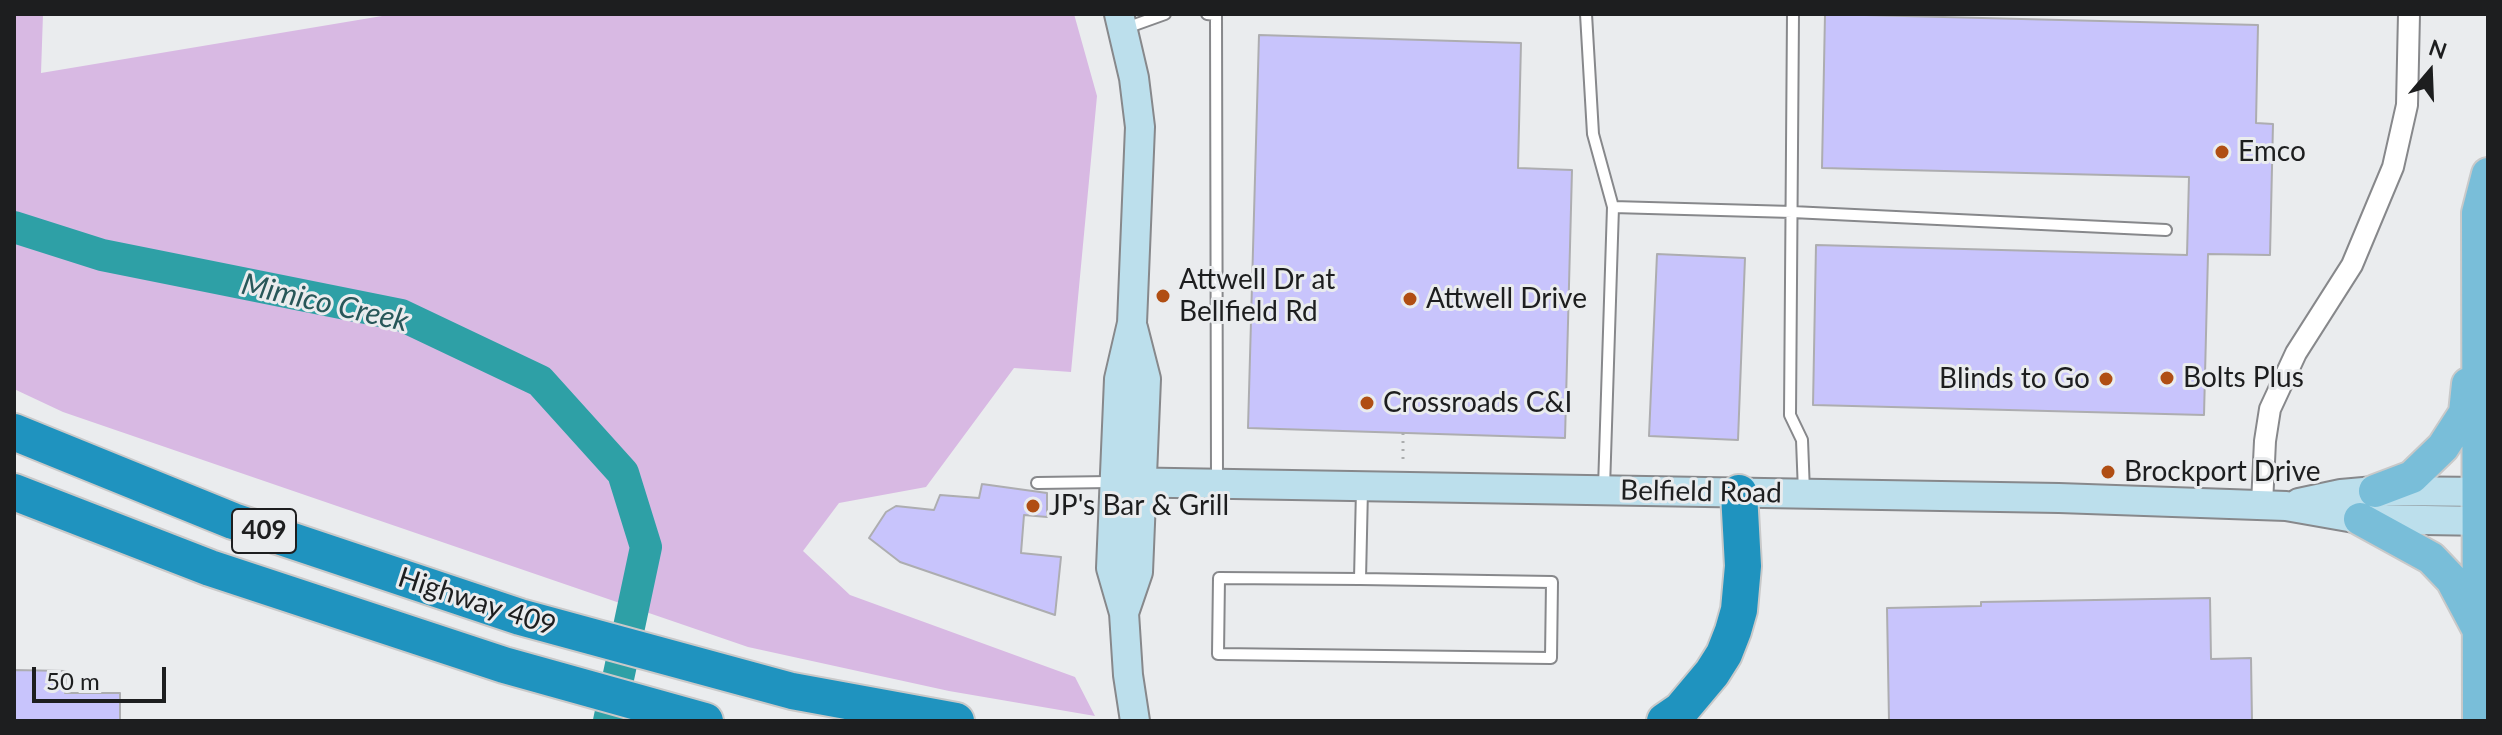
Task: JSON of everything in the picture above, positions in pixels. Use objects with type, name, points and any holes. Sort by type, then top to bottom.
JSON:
[{"type":"highway","name":"Highway 409","points":[[14,432],[233,521],[520,617],[792,691],[956,721]]},
{"type":"highway","name":"Highway 409","points":[[14,492],[210,568],[504,665],[699,720]]},
{"type":"highway","points":[[1665,721],[1681,710],[1712,673],[1733,631],[1739,610],[1743,566],[1739,493]]},
{"type":"main road","points":[[1121,21],[1134,78],[1140,127],[1132,323],[1146,379],[1128,483],[1138,572],[1124,613],[1135,721]]},
{"type":"main road","points":[[2479,721],[2484,506],[2478,213],[2488,174]]},
{"type":"main road","points":[[2479,632],[2452,580],[2431,558],[2368,505],[2412,477],[2443,447],[2465,413],[2470,368],[2480,343]]},
{"type":"main road","name":"Belfield Road","points":[[1128,483],[2274,505],[2341,494],[2368,505],[2484,506]]},
{"type":"street","points":[[2274,505],[2265,441],[2270,409],[2296,353],[2352,265],[2393,167],[2407,105],[2409,14]]},
{"type":"lane","points":[[1121,21],[1165,14]]},
{"type":"lane","points":[[1207,14],[1216,14],[1217,484]]},
{"type":"lane","points":[[1586,14],[1593,134],[1613,207],[1603,490]]},
{"type":"lane","points":[[1793,14],[1790,415],[1802,440],[1804,494]]},
{"type":"lane","points":[[1613,207],[1792,212],[2166,230]]},
{"type":"lane","points":[[1037,483],[1128,483]]},
{"type":"lane","points":[[1360,579],[1362,487]]},
{"type":"lane","points":[[1219,578],[1360,579],[1552,582],[1551,658],[1218,654],[1219,578]]},
{"type":"path","points":[[1403,433],[1403,487]]},
{"type":"shaded area","points":[[14,14],[43,14],[41,73],[394,14],[1074,14],[1097,96],[1071,372],[1014,368],[926,487],[839,503],[803,551],[850,595],[1075,677],[1095,716],[949,691],[748,647],[63,412],[14,389]]},
{"type":"building","points":[[1825,14],[2258,25],[2256,123],[2273,124],[2270,255],[2208,254],[2204,415],[1813,405],[1816,245],[2187,255],[2189,177],[1822,168]]},
{"type":"building","name":"Attwell Drive","points":[[1259,35],[1521,43],[1518,168],[1572,170],[1565,438],[1248,428]]},
{"type":"building","points":[[1657,254],[1745,258],[1738,440],[1649,436]]},
{"type":"building","points":[[982,484],[1047,493],[1047,517],[1024,515],[1021,553],[1061,557],[1055,615],[900,562],[869,538],[886,512],[896,506],[934,510],[940,495],[979,498]]},
{"type":"building","points":[[2210,598],[2211,659],[2251,658],[2252,721],[1889,721],[1887,608],[1981,606],[1981,602]]},
{"type":"building","points":[[14,670],[66,671],[65,693],[120,693],[120,721],[14,721]]},
{"type":"waterway","name":"Mimico Creek","points":[[14,227],[102,255],[401,315],[540,381],[623,473],[646,547],[609,721]]},
{"type":"place","name":"Emco","points":[[2222,152]]},
{"type":"place","name":"Attwell Dr at Bellfield Rd","points":[[1163,296]]},
{"type":"place","name":"Attwell Drive","points":[[1410,299]]},
{"type":"place","name":"Bolts Plus","points":[[2167,378]]},
{"type":"place","name":"Blinds to Go","points":[[2106,379]]},
{"type":"place","name":"Crossroads C&I","points":[[1367,403]]},
{"type":"place","name":"Brockport Drive","points":[[2108,472]]},
{"type":"place","name":"JP's Bar & Grill","points":[[1033,506]]}]
